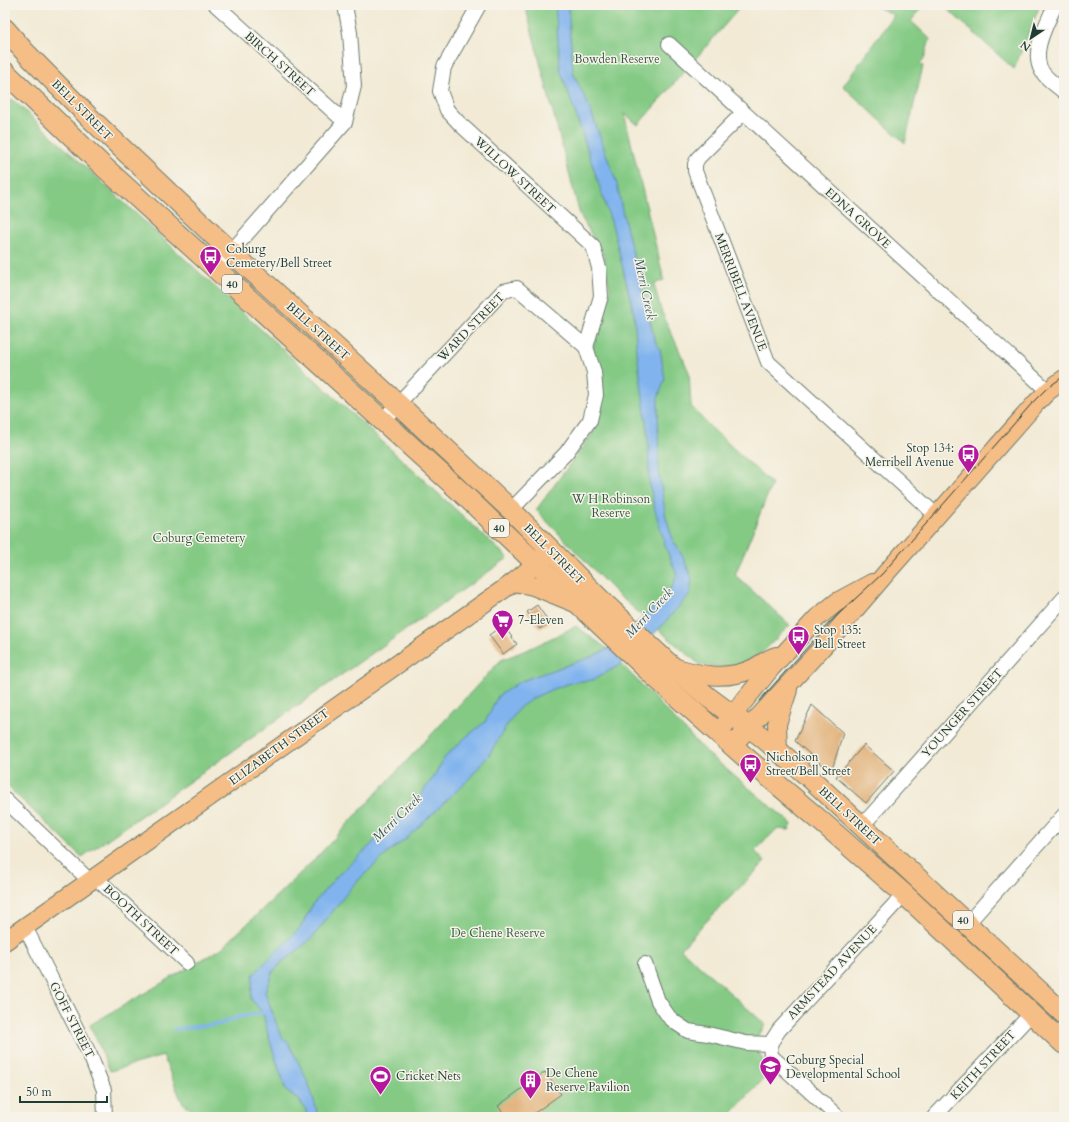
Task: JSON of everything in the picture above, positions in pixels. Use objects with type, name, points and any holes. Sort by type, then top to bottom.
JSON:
[{"type":"highway","name":"BELL STREET","points":[[5,30],[90,118],[231,252],[398,404],[511,510],[551,551],[617,628],[656,677],[725,739],[904,894],[1064,1044]]},
{"type":"highway","name":"BELL STREET","points":[[5,73],[94,157],[461,492],[576,603],[617,628],[670,664],[720,707],[778,751],[810,778],[1064,1014]]},
{"type":"highway","points":[[794,798],[810,778]]},
{"type":"main road","points":[[725,739],[748,728],[790,684],[887,572],[1048,391],[1064,379]]},
{"type":"main road","name":"ELIZABETH STREET","points":[[5,941],[514,582],[551,551]]},
{"type":"main road","points":[[725,739],[733,716],[784,653],[837,602],[877,580],[887,572]]},
{"type":"main road","points":[[514,582],[533,586],[576,603]]},
{"type":"main road","points":[[670,664],[699,674],[727,676],[754,668],[768,659],[784,653]]},
{"type":"main road","points":[[778,751],[777,724],[790,684]]},
{"type":"street","name":"BIRCH STREET","points":[[216,5],[345,122]]},
{"type":"street","points":[[216,269],[345,122],[354,86],[350,33],[345,5]]},
{"type":"street","name":"WILLOW STREET","points":[[479,5],[444,67],[440,91],[447,110],[460,124],[593,246],[599,268],[601,296],[586,347]]},
{"type":"street","points":[[1055,5],[1038,49],[1037,61],[1043,74],[1064,92]]},
{"type":"street","name":"EDNA GROVE","points":[[669,44],[1048,391]]},
{"type":"street","name":"MERRIBELL AVENUE","points":[[743,113],[698,158],[695,164],[695,171],[768,362],[937,516]]},
{"type":"street","name":"WARD STREET","points":[[382,421],[503,291],[517,288],[586,347]]},
{"type":"street","points":[[511,510],[566,453],[590,420],[596,395],[594,372],[586,347]]},
{"type":"street","name":"YOUNGER STREET","points":[[861,827],[1064,598]]},
{"type":"street","name":"BOOTH STREET","points":[[5,800],[187,963]]},
{"type":"street","points":[[967,924],[1064,815]]},
{"type":"street","name":"ARMSTEAD AVENUE","points":[[770,1050],[778,1030],[904,894]]},
{"type":"street","name":"GOFF STREET","points":[[25,927],[90,1055],[104,1090],[105,1117]]},
{"type":"street","points":[[645,964],[658,1001],[669,1017],[676,1023],[688,1031],[708,1034],[770,1050],[838,1117]]},
{"type":"street","name":"KEITH STREET","points":[[934,1117],[1032,1013]]},
{"type":"green space","points":[[525,5],[742,5],[638,125],[624,113],[664,280],[654,284],[661,310],[689,372],[691,406],[705,422],[772,484],[735,575],[790,625],[763,652],[742,664],[724,667],[700,665],[617,594],[536,510],[598,426],[603,376],[592,350],[610,290],[604,256],[580,215]]},
{"type":"green space","points":[[873,5],[931,5],[921,8],[911,21],[930,39],[924,59],[920,63],[923,66],[905,143],[843,86],[894,15]]},
{"type":"green space","points":[[943,5],[1040,5],[1014,69]]},
{"type":"green space","name":"Coburg Cemetery","points":[[12,99],[508,558],[82,857],[5,784],[5,107]]},
{"type":"green space","name":"De Chene Reserve","points":[[576,626],[606,648],[707,753],[792,824],[789,830],[777,829],[755,851],[765,862],[681,949],[766,1025],[755,1039],[758,1051],[769,1073],[728,1117],[199,1117],[182,1102],[163,1056],[110,1071],[90,1025],[222,948],[316,858],[501,660],[529,649]]},
{"type":"water","name":"Merri Creek","points":[[555,5],[568,5],[573,73],[589,106],[617,184],[622,210],[655,341],[660,349],[665,379],[658,398],[659,474],[666,517],[673,540],[682,555],[692,579],[690,594],[656,632],[620,665],[593,680],[574,682],[553,689],[533,698],[519,708],[489,755],[468,780],[407,838],[389,852],[354,884],[312,938],[283,961],[273,972],[265,992],[278,1028],[284,1040],[287,1040],[297,1059],[306,1077],[313,1097],[318,1117],[307,1117],[306,1110],[299,1100],[286,1091],[269,1038],[263,1013],[251,999],[253,975],[300,928],[313,904],[337,876],[371,845],[392,821],[404,817],[433,778],[445,757],[466,737],[485,722],[498,696],[519,682],[588,658],[606,650],[659,603],[673,585],[677,575],[666,548],[655,510],[649,481],[648,437],[637,352],[634,314],[613,228],[560,69]]},
{"type":"building","points":[[537,605],[549,622],[540,629],[527,612]]},
{"type":"building","name":"7-Eleven","points":[[503,625],[517,644],[503,654],[489,635]]},
{"type":"building","points":[[812,705],[843,733],[831,773],[795,741]]},
{"type":"building","points":[[864,745],[894,771],[866,803],[836,777]]},
{"type":"building","name":"De Chene Reserve Pavilion","points":[[545,1072],[561,1094],[529,1117],[506,1117],[498,1106]]},
{"type":"waterway","points":[[174,1029],[220,1024],[238,1017],[266,1012]]},
{"type":"tram line","points":[[759,701],[829,623],[882,574],[1034,401],[1046,389],[1064,376]]},
{"type":"place","name":"Coburg Cemetery/Bell Street","points":[[211,276]]},
{"type":"place","name":"Stop 134: Merribell Avenue","points":[[969,474]]},
{"type":"place","name":"7-Eleven","points":[[503,640]]},
{"type":"place","name":"Stop 135: Bell Street","points":[[798,656]]},
{"type":"place","name":"Nicholson Street/Bell Street","points":[[750,784]]},
{"type":"place","name":"Coburg Special Developmental School","points":[[770,1086]]},
{"type":"place","name":"Cricket Nets","points":[[381,1096]]},
{"type":"place","name":"De Chene Reserve Pavilion","points":[[530,1100]]},
{"type":"park label","name":"Bowden Reserve","points":[[617,59]]},
{"type":"park label","name":"W H Robinson Reserve","points":[[611,506]]}]
